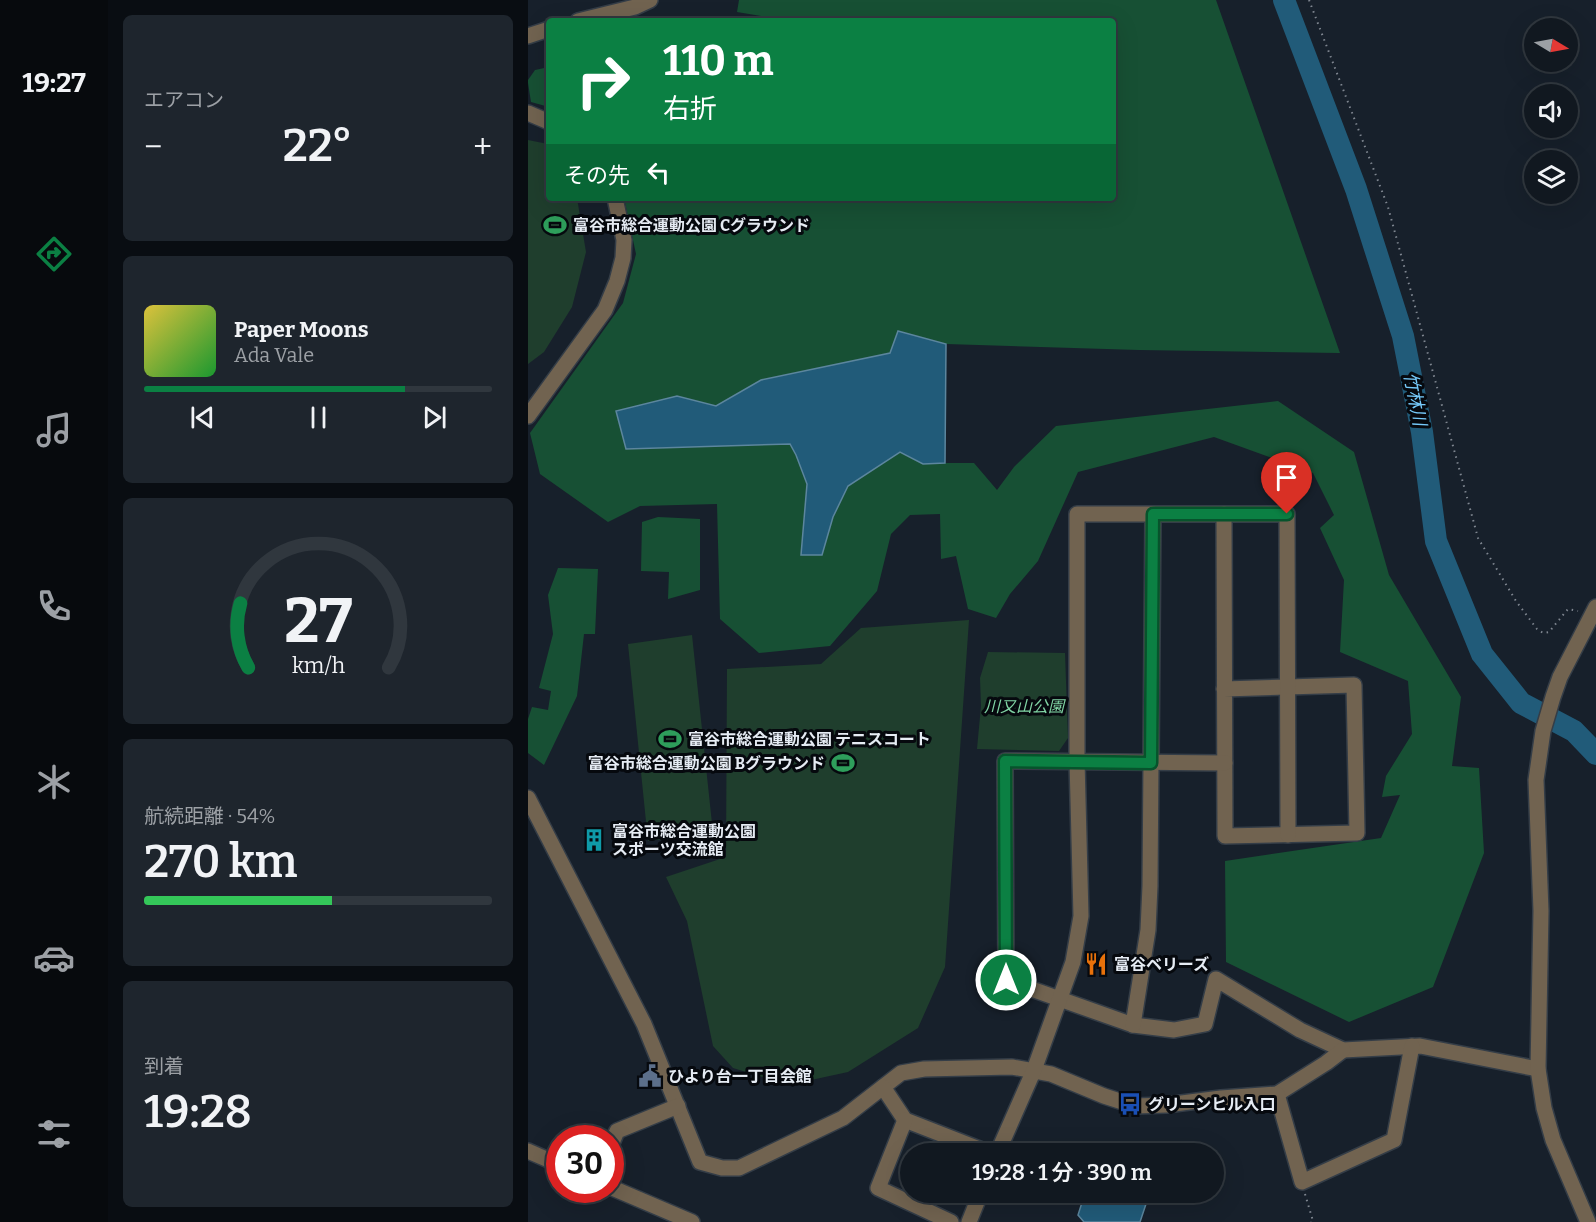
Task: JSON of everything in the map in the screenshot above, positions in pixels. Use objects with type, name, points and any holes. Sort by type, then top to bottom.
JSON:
[{"type":"street","points":[[590,18],[635,7],[650,0]]},
{"type":"street","points":[[528,36],[546,30]]},
{"type":"street","points":[[528,113],[546,121]]},
{"type":"street","points":[[528,416],[605,310],[618,281],[624,240],[616,201]]},
{"type":"street","points":[[1002,1143],[1034,1070],[1073,962],[1081,916],[1077,761],[1077,514],[1287,514],[1288,835]]},
{"type":"street","points":[[1133,1025],[1148,930],[1150,886],[1153,514]]},
{"type":"street","points":[[1224,514],[1224,688],[1224,763],[1225,836],[1357,833],[1353,685],[1224,688]]},
{"type":"street","points":[[1588,1222],[1553,1140],[1544,1108],[1538,1069],[1540,911],[1536,780],[1543,731],[1560,676],[1595,613]]},
{"type":"street","points":[[1224,763],[1005,761],[1006,980],[1133,1025],[1174,1029],[1205,1024],[1216,979],[1300,1030],[1343,1050],[1412,1046],[1538,1069]]},
{"type":"street","points":[[528,798],[644,1024],[700,1162],[722,1168],[739,1168],[843,1118],[900,1073],[924,1069],[1012,1066],[1051,1074],[1135,1106],[1166,1105],[1277,1094],[1343,1050]]},
{"type":"street","points":[[1277,1094],[1302,1182],[1394,1140],[1412,1046]]},
{"type":"street","points":[[883,1087],[905,1120],[964,1143]]},
{"type":"street","points":[[624,1128],[678,1106]]},
{"type":"street","points":[[905,1120],[878,1188],[951,1222]]},
{"type":"street","points":[[528,1151],[546,1159]]},
{"type":"street","points":[[624,1193],[692,1222]]},
{"type":"street","points":[[969,1222],[977,1203]]},
{"type":"path","points":[[1309,0],[1388,207],[1478,538],[1516,601],[1537,629],[1543,633],[1549,632],[1568,609],[1595,613]]},
{"type":"path","points":[[1302,1182],[1313,1221],[1311,1222]]},
{"type":"green space","points":[[739,0],[1216,0],[1340,353],[946,344],[898,331],[890,353],[761,380],[716,406],[677,396],[616,411],[626,449],[790,444],[807,484],[801,555],[833,517],[848,486],[900,452],[923,464],[974,463],[997,490],[1014,467],[1056,426],[1278,401],[1354,452],[1389,575],[1461,697],[1452,766],[1479,768],[1484,853],[1433,987],[1349,1022],[1226,962],[1225,861],[1381,838],[1400,795],[1382,797],[1386,776],[1412,734],[1408,681],[1340,652],[1344,580],[1320,528],[1334,515],[1313,473],[1214,437],[1078,472],[1038,561],[1010,594],[996,618],[968,609],[956,556],[941,559],[940,514],[910,515],[891,534],[877,591],[830,646],[759,653],[720,619],[717,504],[640,506],[608,522],[540,474],[530,433],[623,303],[636,254],[625,201],[1116,201],[1116,18],[772,18],[737,12]]},
{"type":"green space","points":[[546,68],[546,106],[531,102],[528,80],[535,70]]},
{"type":"green space","name":"富谷市総合運動公園 Cグラウンド","points":[[528,140],[546,144],[546,201],[578,201],[586,252],[572,307],[544,352],[528,364]]},
{"type":"green space","points":[[658,517],[700,519],[700,590],[668,599],[669,572],[641,571],[642,522]]},
{"type":"green space","points":[[558,568],[598,569],[595,634],[584,634],[577,696],[544,765],[528,753],[528,719],[532,707],[548,710],[551,691],[539,688],[553,634],[548,595]]},
{"type":"green space","name":"富谷市総合運動公園 Bグラウンド","points":[[969,620],[945,967],[918,1028],[848,1072],[788,1085],[733,1068],[713,1046],[687,921],[666,877],[726,857],[727,669],[821,664],[861,628]]},
{"type":"green space","name":"富谷市総合運動公園 テニスコート","points":[[692,635],[713,833],[648,841],[628,644]]},
{"type":"green space","name":"川又山公園","points":[[988,652],[1065,653],[1068,738],[1059,751],[977,749],[981,706],[980,678]]},
{"type":"water","points":[[898,331],[946,344],[945,463],[923,464],[900,452],[848,486],[833,517],[822,555],[801,555],[807,484],[790,444],[626,449],[616,411],[677,396],[716,406],[761,380],[890,353]]},
{"type":"water","points":[[1082,1203],[1146,1204],[1140,1222],[1084,1222],[1078,1215]]},
{"type":"waterway","name":"竹林川","points":[[1284,0],[1356,189],[1403,336],[1422,432],[1436,541],[1482,654],[1521,703],[1574,731],[1596,754]]},
{"type":"place","name":"富谷市総合運動公園 Cグラウンド","points":[[555,225]]},
{"type":"place","name":"富谷市総合運動公園 テニスコート","points":[[670,739]]},
{"type":"place","name":"富谷市総合運動公園 Bグラウンド","points":[[843,763]]},
{"type":"place","name":"富谷市総合運動公園 スポーツ交流館","points":[[594,840]]},
{"type":"place","name":"富谷ベリーズ","points":[[1096,964]]},
{"type":"place","name":"ひより台一丁目会館","points":[[650,1076]]},
{"type":"place","name":"グリーンヒル入口","points":[[1130,1104]]},
{"type":"route","points":[[1006,980],[1005,761],[1151,763],[1153,514],[1287,514]]}]
